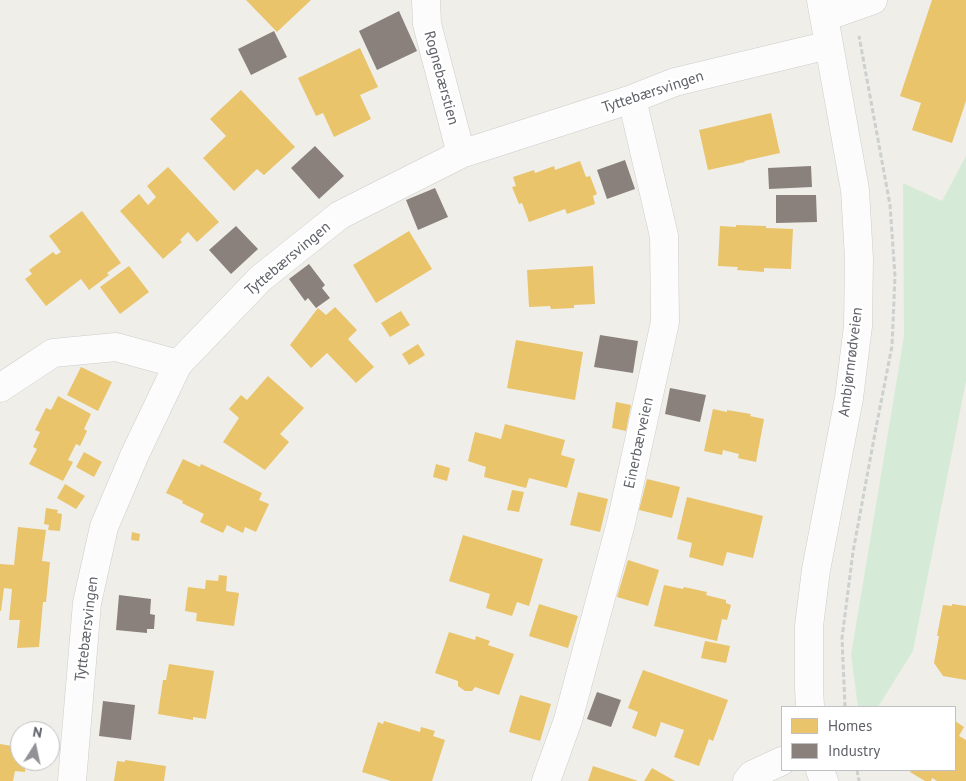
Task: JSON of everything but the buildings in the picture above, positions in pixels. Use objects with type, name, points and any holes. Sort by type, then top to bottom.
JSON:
[{"type":"street","name":"Rognebærstien","points":[[426,0],[426,24],[461,154]]},
{"type":"street","name":"Ambjørnrødveien","points":[[810,706],[808,688],[809,626],[816,570],[849,398],[858,326],[860,258],[855,190],[823,8],[873,0]]},
{"type":"street","name":"Tyttebærsvingen","points":[[72,781],[87,603],[104,527],[134,454],[178,364],[261,278],[340,215],[461,154],[632,99],[675,82],[829,45]]},
{"type":"street","name":"Einerbærveien","points":[[546,781],[568,720],[621,523],[666,322],[664,236],[632,99]]},
{"type":"street","points":[[0,388],[52,353],[116,347],[178,364]]},
{"type":"street","points":[[747,781],[752,775],[781,761]]},
{"type":"green space","points":[[966,156],[966,381],[913,651],[879,706],[858,706],[851,655],[904,336],[903,183],[942,201]]}]
